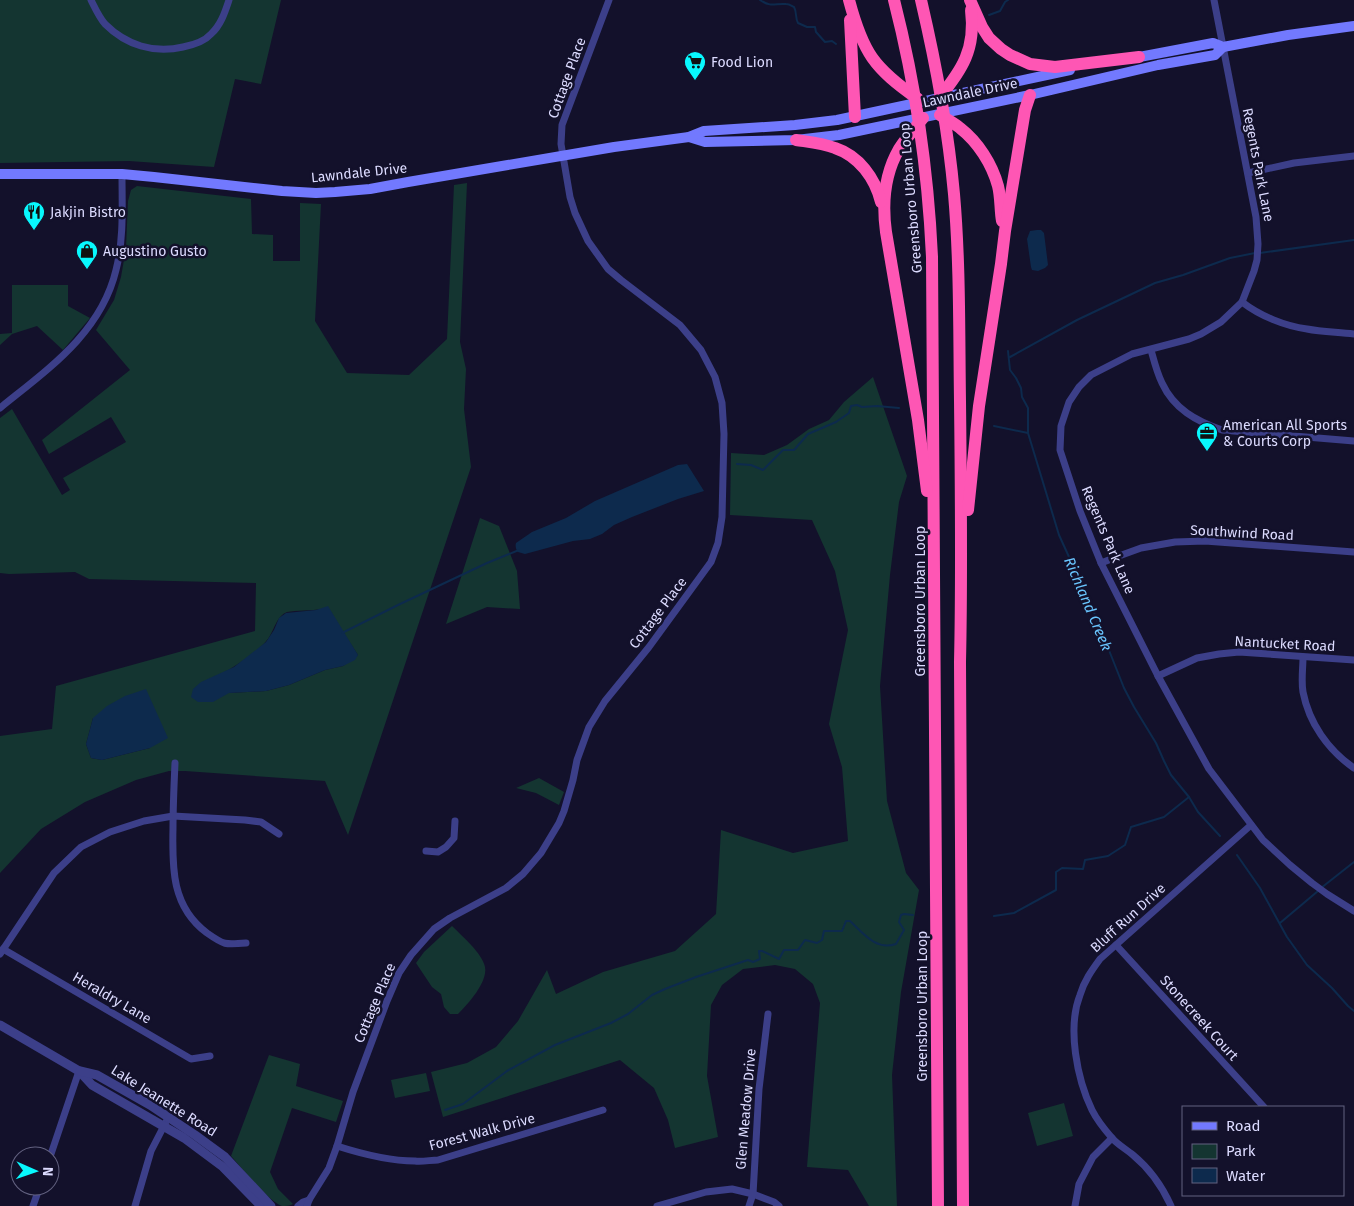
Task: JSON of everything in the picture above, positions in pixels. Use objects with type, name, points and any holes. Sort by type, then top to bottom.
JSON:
[{"type":"highway","points":[[849,0],[862,41],[874,61],[890,79],[929,111],[961,128],[974,142],[991,167],[998,187],[1001,220],[1005,231]]},
{"type":"highway","points":[[849,0],[855,117]]},
{"type":"highway","name":"Greensboro Urban Loop","points":[[894,0],[912,77],[923,143],[932,257],[938,1206]]},
{"type":"highway","points":[[920,0],[937,73],[948,139],[958,256],[962,582],[960,672],[963,1206]]},
{"type":"highway","points":[[969,0],[989,38],[1005,52],[1020,61],[1055,67],[1139,57]]},
{"type":"highway","points":[[939,98],[958,75],[969,49],[972,25],[969,0]]},
{"type":"highway","points":[[962,582],[979,406],[1005,231],[1025,110],[1030,94]]},
{"type":"highway","points":[[884,213],[886,184],[891,165],[904,142],[929,111]]},
{"type":"highway","points":[[796,140],[833,147],[847,153],[859,162],[874,182],[880,196],[918,420],[934,556]]},
{"type":"main road","name":"Lawndale Drive","points":[[689,137],[705,142],[796,140],[839,136],[929,111],[939,98],[1213,43],[1223,47],[1354,26]]},
{"type":"main road","name":"Lawndale Drive","points":[[0,174],[122,174],[298,193],[335,192],[399,184],[563,155],[689,137],[704,131],[816,123],[855,117],[929,111],[1030,94],[1158,65],[1215,55],[1223,47]]},
{"type":"street","points":[[91,0],[104,22],[121,37],[155,50],[192,45],[211,35],[218,26],[229,0]]},
{"type":"street","name":"Cottage Place","points":[[298,1206],[303,1202],[308,1203],[328,1168],[337,1146],[356,1084],[387,1001],[404,966],[434,929],[450,918],[506,888],[523,874],[541,853],[559,824],[564,811],[577,760],[589,726],[605,701],[649,647],[711,562],[718,543],[722,517],[724,434],[722,403],[715,377],[701,350],[680,325],[608,269],[588,241],[570,197],[561,137],[562,125],[609,0]]},
{"type":"street","name":"Regents Park Lane","points":[[1214,0],[1256,217],[1258,244],[1254,271],[1242,302],[1221,322],[1189,339],[1132,354],[1091,375],[1079,387],[1069,402],[1061,426],[1060,450],[1080,511],[1101,564],[1158,676],[1209,768],[1263,840],[1304,877],[1327,894],[1354,910]]},
{"type":"street","points":[[1248,173],[1294,164],[1354,156]]},
{"type":"street","points":[[0,408],[64,356],[91,324],[108,296],[120,249],[122,174]]},
{"type":"street","points":[[1242,302],[1252,310],[1306,329],[1354,334]]},
{"type":"street","points":[[1151,350],[1161,382],[1168,395],[1178,406],[1204,424],[1222,430],[1354,441]]},
{"type":"street","name":"Southwind Road","points":[[1101,564],[1141,548],[1175,542],[1198,541],[1354,552]]},
{"type":"street","name":"Nantucket Road","points":[[1158,676],[1197,658],[1239,652],[1354,660]]},
{"type":"street","points":[[1303,657],[1303,692],[1309,713],[1320,735],[1333,750],[1354,768]]},
{"type":"street","points":[[175,763],[172,862],[177,890],[185,909],[198,926],[228,945],[246,943]]},
{"type":"street","points":[[2,952],[54,873],[82,847],[110,832],[144,820],[173,816],[261,822],[280,834]]},
{"type":"street","points":[[426,851],[438,852],[446,847],[454,838],[455,821]]},
{"type":"street","name":"Bluff Run Drive","points":[[1171,1206],[1157,1179],[1146,1166],[1112,1138],[1093,1111],[1081,1080],[1075,1051],[1075,1022],[1079,997],[1088,975],[1100,959],[1251,825]]},
{"type":"street","name":"Stonecreek Court","points":[[1116,945],[1263,1106]]},
{"type":"street","name":"Heraldry Lane","points":[[2,952],[191,1059],[210,1056]]},
{"type":"street","name":"Glen Meadow Drive","points":[[749,1206],[752,1194],[759,1088],[768,1014]]},
{"type":"street","name":"Lake Jeanette Road","points":[[0,1024],[79,1071],[92,1085],[166,1122],[195,1134],[225,1157],[271,1206]]},
{"type":"street","points":[[54,1146],[79,1071]]},
{"type":"street","name":"Forest Walk Drive","points":[[337,1146],[357,1152],[414,1162],[438,1160],[603,1110]]},
{"type":"street","points":[[135,1206],[151,1151],[166,1122]]},
{"type":"street","name":"Lake Jeanette Road","points":[[166,1122],[223,1168],[261,1206]]},
{"type":"street","points":[[1075,1206],[1079,1184],[1093,1157],[1112,1138]]},
{"type":"street","points":[[657,1206],[706,1192],[732,1189],[752,1194],[774,1202],[779,1206]]},
{"type":"green space","points":[[0,0],[281,0],[261,84],[235,79],[214,167],[129,161],[0,163]]},
{"type":"green space","points":[[467,183],[460,342],[466,369],[464,409],[471,467],[348,835],[325,781],[169,771],[136,780],[85,802],[41,829],[0,873],[0,736],[52,729],[56,686],[255,631],[256,583],[89,579],[75,572],[0,573],[0,418],[12,409],[62,495],[70,490],[63,478],[126,442],[111,417],[49,454],[42,440],[130,370],[96,330],[114,300],[121,277],[126,248],[128,201],[131,190],[137,186],[251,199],[252,234],[273,235],[273,261],[300,261],[300,203],[321,204],[315,321],[347,373],[409,375],[447,339],[454,185]],"holes":[[[322,609],[343,632],[358,655],[343,666],[325,670],[289,685],[266,691],[229,693],[223,673],[263,645],[283,614],[291,611]],[[93,718],[150,748],[102,760],[91,758],[86,744]]]},
{"type":"green space","points":[[12,285],[68,285],[68,306],[90,318],[63,350],[37,326],[12,334],[0,345],[0,334],[12,333]]},
{"type":"green space","points":[[873,377],[907,476],[899,502],[880,686],[887,801],[906,873],[919,890],[901,992],[892,1075],[897,1206],[869,1206],[848,1170],[807,1167],[820,1003],[813,984],[795,969],[775,965],[743,969],[722,985],[711,1005],[707,1076],[718,1137],[675,1148],[668,1120],[654,1088],[620,1060],[443,1117],[431,1072],[467,1063],[496,1047],[518,1021],[547,970],[556,994],[603,972],[675,951],[716,914],[721,830],[793,853],[848,841],[842,767],[829,724],[848,630],[835,571],[812,520],[730,515],[731,453],[764,455],[787,445],[809,429],[829,420],[844,402]]},
{"type":"green space","points":[[480,518],[499,526],[517,571],[520,609],[487,607],[446,624]]},
{"type":"green space","points":[[539,778],[564,792],[559,805],[536,793],[516,788]]},
{"type":"green space","points":[[452,926],[476,951],[485,967],[485,973],[480,986],[472,999],[458,1014],[450,1014],[444,1007],[441,994],[432,987],[416,963],[424,952]]},
{"type":"green space","points":[[269,1055],[300,1064],[296,1086],[343,1101],[336,1122],[292,1108],[270,1172],[278,1189],[293,1204],[288,1206],[282,1206],[270,1198],[231,1156]]},
{"type":"green space","points":[[426,1073],[430,1091],[395,1098],[391,1080]]},
{"type":"green space","points":[[1064,1103],[1073,1136],[1037,1146],[1028,1113]]},
{"type":"water","points":[[1041,230],[1044,233],[1048,265],[1038,271],[1032,270],[1027,239],[1030,231]]},
{"type":"water","points":[[687,464],[704,491],[632,517],[590,539],[573,541],[525,554],[518,552],[516,543],[532,532],[566,518],[595,501],[678,465]]},
{"type":"water","points":[[328,606],[358,655],[355,660],[289,685],[266,691],[229,693],[213,702],[198,702],[191,697],[193,689],[201,682],[234,667],[266,642],[279,618],[286,613],[316,610]]},
{"type":"water","points":[[146,689],[168,738],[150,748],[102,760],[91,758],[86,744],[93,718],[107,706],[125,696]]},
{"type":"waterway","name":"Richland Creek","points":[[760,0],[771,5],[787,4],[794,7],[798,23],[807,27],[815,27],[816,32],[825,42],[832,41],[836,44]]},
{"type":"waterway","points":[[989,15],[1000,11],[1008,0]]},
{"type":"waterway","points":[[1260,253],[1354,240]]},
{"type":"waterway","points":[[1010,357],[1077,320],[1155,283],[1230,258],[1255,253]]},
{"type":"waterway","name":"Richland Creek","points":[[1008,351],[1010,370],[1021,388],[1022,397],[1028,408],[1028,433],[1059,535],[1091,605],[1124,688],[1156,743],[1171,775],[1189,797],[1198,812],[1220,836]]},
{"type":"waterway","points":[[737,464],[751,465],[763,470],[783,450],[794,450],[808,434],[836,422],[849,413],[851,406],[899,408]]},
{"type":"waterway","points":[[994,426],[1028,433]]},
{"type":"waterway","points":[[342,633],[487,563],[519,550]]},
{"type":"waterway","points":[[994,916],[1014,913],[1056,890],[1056,872],[1062,868],[1083,869],[1085,860],[1108,856],[1125,845],[1131,827],[1164,817],[1189,797]]},
{"type":"waterway","name":"Richland Creek","points":[[1237,855],[1260,888],[1287,937],[1307,965],[1354,1011]]},
{"type":"waterway","points":[[1321,888],[1354,862]]},
{"type":"waterway","points":[[1280,923],[1318,891]]},
{"type":"waterway","points":[[445,1110],[463,1104],[507,1071],[555,1045],[611,1023],[628,1014],[652,995],[665,989],[748,960],[753,962],[760,959],[759,951],[779,959],[784,950],[798,950],[805,940],[817,943],[822,940],[824,931],[842,931],[846,921],[850,921],[870,940],[876,943],[889,946],[896,944],[904,930],[899,922],[901,915],[913,915]]},
{"type":"place","name":"Food Lion","points":[[695,81]]},
{"type":"place","name":"Jakjin Bistro","points":[[34,231]]},
{"type":"place","name":"Augustino Gusto","points":[[87,270]]},
{"type":"place","name":"American All Sports & Courts Corp","points":[[1207,452]]}]
